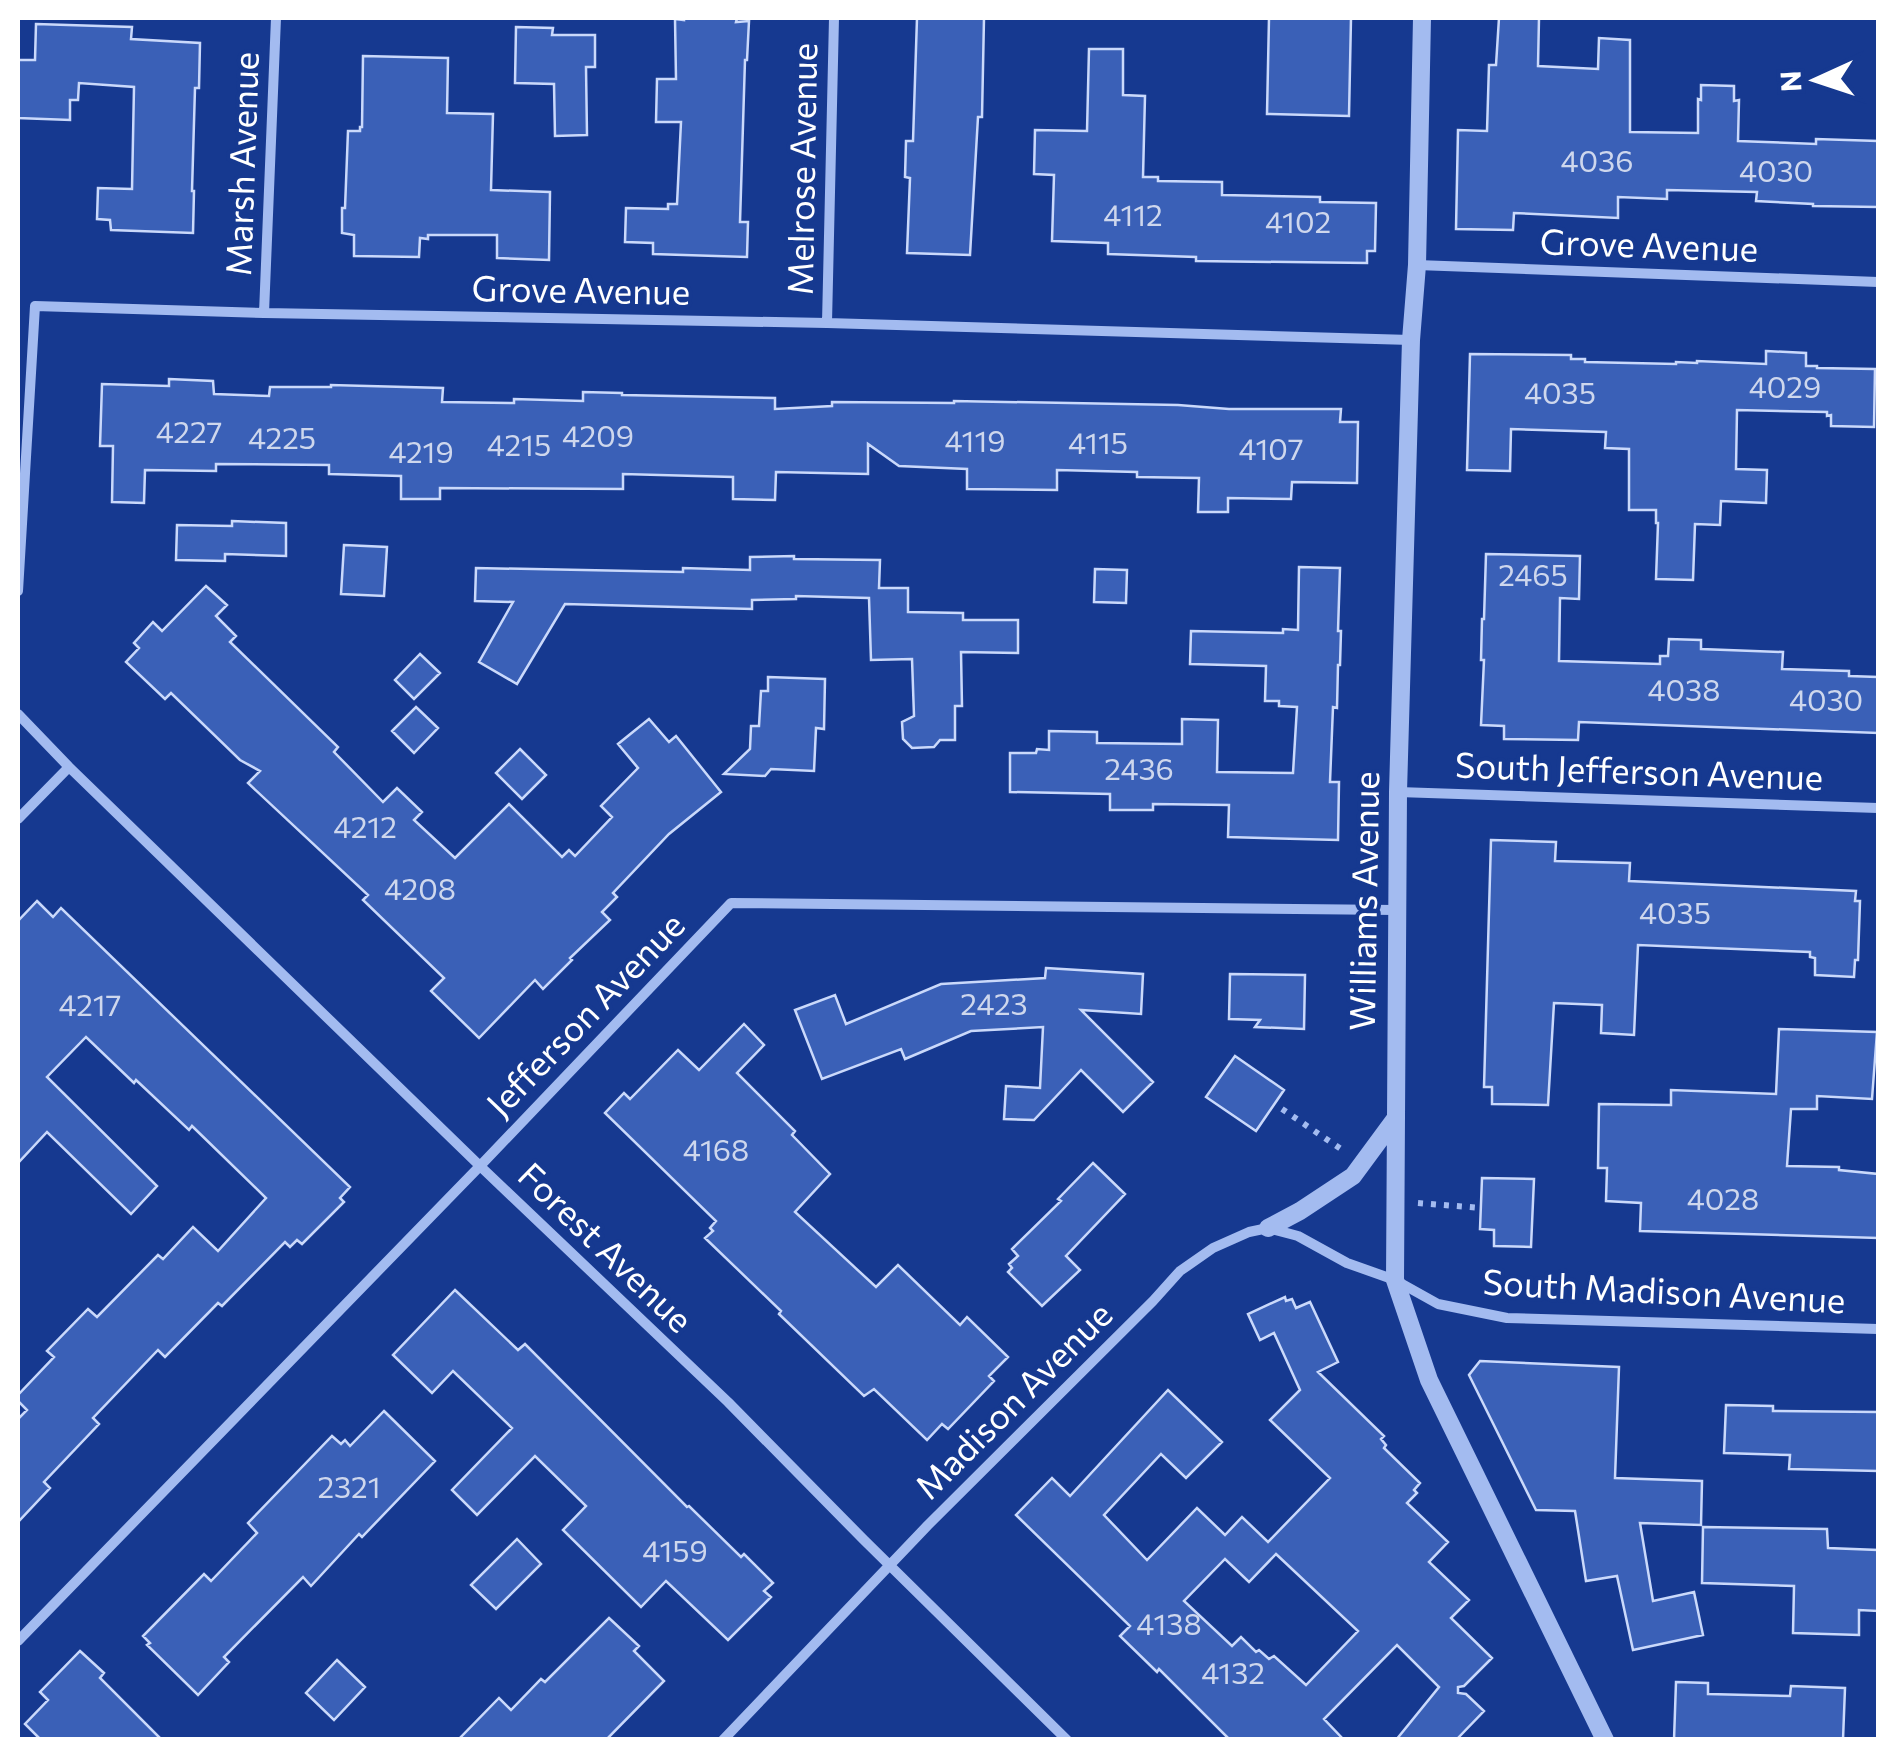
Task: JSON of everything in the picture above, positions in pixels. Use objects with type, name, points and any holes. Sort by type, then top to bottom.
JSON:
[{"type":"street","name":"Marsh Avenue","points":[[264,313],[276,18]]},
{"type":"street","name":"Melrose Avenue","points":[[827,322],[834,18]]},
{"type":"street","name":"Williams Avenue","points":[[1422,18],[1398,792],[1395,1280],[1429,1380],[1605,1740]]},
{"type":"street","name":"Grove Avenue","points":[[1417,265],[1878,282]]},
{"type":"street","name":"Grove Avenue","points":[[18,591],[36,306],[827,322],[1410,340]]},
{"type":"street","name":"Forest Avenue","points":[[18,714],[68,767],[728,1402],[1067,1740]]},
{"type":"street","points":[[18,819],[68,767]]},
{"type":"street","name":"South Jefferson Avenue","points":[[1398,792],[1878,808]]},
{"type":"street","name":"Jefferson Avenue","points":[[18,1642],[731,903],[1396,910]]},
{"type":"street","points":[[1268,1228],[1353,1176],[1396,1119]]},
{"type":"street","points":[[1268,1228],[1298,1236],[1348,1262],[1395,1280]]},
{"type":"street","name":"Madison Avenue","points":[[724,1740],[1180,1271],[1212,1248],[1268,1228]]},
{"type":"street","name":"South Madison Avenue","points":[[1395,1280],[1438,1304],[1507,1318],[1878,1329]]},
{"type":"path","points":[[1282,1109],[1341,1149]]},
{"type":"path","points":[[1417,1203],[1481,1208]]},
{"type":"building","points":[[917,18],[984,18],[982,117],[978,117],[970,255],[907,253],[910,178],[905,177],[906,141],[913,141]]},
{"type":"building","points":[[1269,18],[1351,18],[1349,116],[1267,114]]},
{"type":"building","points":[[1499,18],[1539,18],[1538,66],[1598,69],[1599,38],[1630,40],[1630,132],[1698,133],[1701,85],[1734,86],[1734,101],[1739,100],[1738,141],[1878,141],[1878,207],[1756,201],[1757,192],[1667,190],[1667,199],[1618,197],[1618,218],[1514,213],[1513,230],[1456,229],[1458,130],[1487,131],[1489,65],[1496,65]]},
{"type":"building","points":[[675,19],[749,21],[740,222],[748,222],[747,257],[653,254],[653,243],[625,242],[626,208],[668,209],[668,204],[677,204],[681,122],[656,122],[657,79],[676,79]]},
{"type":"building","points":[[36,24],[132,27],[131,39],[200,43],[199,88],[195,88],[193,233],[111,230],[110,220],[97,219],[98,188],[132,189],[134,87],[79,83],[78,100],[70,100],[70,120],[18,118],[18,60],[35,60]]},
{"type":"building","points":[[516,27],[553,28],[552,35],[595,35],[595,67],[586,67],[587,135],[555,136],[554,84],[515,83]]},
{"type":"building","points":[[1089,49],[1123,49],[1123,95],[1145,96],[1143,177],[1158,177],[1158,181],[1222,182],[1222,195],[1320,197],[1320,202],[1376,203],[1375,251],[1367,251],[1367,263],[1196,261],[1196,257],[1108,254],[1108,243],[1052,241],[1054,175],[1034,174],[1035,130],[1087,131]]},
{"type":"building","points":[[363,56],[448,58],[447,113],[493,114],[491,190],[550,192],[549,260],[497,258],[497,235],[428,235],[428,239],[420,238],[419,257],[354,256],[354,235],[342,233],[342,208],[348,131],[360,131],[362,127]]},
{"type":"building","points":[[1766,351],[1806,353],[1806,366],[1817,368],[1875,369],[1874,427],[1831,426],[1831,415],[1827,416],[1827,412],[1737,410],[1736,469],[1767,470],[1766,503],[1721,501],[1720,525],[1695,524],[1693,580],[1656,579],[1656,510],[1629,510],[1629,449],[1605,448],[1606,432],[1511,429],[1510,471],[1467,470],[1470,354],[1571,355],[1571,359],[1585,362],[1766,364]]},
{"type":"building","points":[[169,379],[213,381],[214,394],[269,396],[270,387],[443,388],[442,402],[583,401],[583,392],[775,398],[775,409],[832,406],[832,402],[954,401],[1341,409],[1340,422],[1358,422],[1357,483],[1292,482],[1291,499],[1228,498],[1228,512],[1198,512],[1199,478],[1057,470],[1057,490],[967,489],[967,469],[899,466],[868,444],[868,474],[776,472],[775,500],[733,499],[733,477],[623,474],[623,489],[440,488],[440,499],[401,499],[401,476],[329,474],[329,465],[216,464],[216,471],[145,470],[144,503],[112,502],[113,446],[100,446],[102,384],[169,386]]},
{"type":"building","points":[[232,521],[286,523],[286,556],[225,554],[225,561],[176,560],[177,525],[232,526]]},
{"type":"building","points":[[344,545],[387,547],[384,596],[341,594]]},
{"type":"building","points":[[1486,554],[1580,556],[1579,599],[1560,598],[1559,661],[1660,664],[1660,656],[1668,656],[1669,639],[1701,640],[1701,649],[1783,652],[1782,669],[1849,671],[1849,676],[1878,677],[1878,733],[1579,722],[1578,740],[1504,739],[1504,726],[1481,725]]},
{"type":"building","points":[[750,557],[880,560],[879,588],[908,588],[908,612],[963,613],[963,620],[1018,620],[1018,653],[961,652],[962,706],[955,706],[955,740],[940,740],[934,747],[912,748],[903,739],[902,722],[914,716],[912,659],[871,660],[869,598],[796,596],[752,600],[752,609],[565,604],[517,684],[479,662],[513,602],[475,601],[476,568],[750,570]]},
{"type":"building","points":[[1299,567],[1340,568],[1340,665],[1337,708],[1333,707],[1330,782],[1339,782],[1338,840],[1228,837],[1229,805],[1153,804],[1153,810],[1110,810],[1110,794],[1010,792],[1010,753],[1049,750],[1049,731],[1097,732],[1097,743],[1182,744],[1182,719],[1218,720],[1217,772],[1293,773],[1297,707],[1265,701],[1266,666],[1190,664],[1191,631],[1298,630]]},
{"type":"building","points":[[1095,569],[1127,570],[1126,603],[1094,602]]},
{"type":"building","points":[[206,586],[227,605],[216,616],[236,636],[230,642],[338,747],[334,752],[383,802],[397,788],[422,812],[414,820],[455,858],[509,804],[562,857],[569,850],[575,856],[612,817],[601,806],[638,768],[618,744],[649,719],[669,742],[676,736],[721,792],[669,834],[613,893],[617,897],[602,912],[610,920],[572,960],[543,989],[535,980],[479,1038],[431,991],[444,978],[363,900],[368,895],[248,783],[260,771],[240,760],[171,693],[165,699],[126,662],[139,648],[134,643],[153,622],[162,631]]},
{"type":"building","points":[[420,654],[440,673],[414,699],[395,680]]},
{"type":"building","points":[[768,677],[825,679],[824,729],[816,728],[814,771],[771,769],[765,776],[724,774],[750,749],[751,726],[759,726],[761,691],[768,691]]},
{"type":"building","points":[[416,707],[438,728],[414,753],[392,731]]},
{"type":"building","points":[[520,749],[546,775],[522,799],[496,773]]},
{"type":"building","points":[[1491,840],[1556,842],[1555,861],[1630,863],[1629,881],[1856,891],[1855,901],[1860,901],[1854,977],[1815,975],[1815,958],[1810,957],[1810,952],[1638,945],[1634,1035],[1601,1033],[1602,1005],[1554,1003],[1548,1105],[1492,1104],[1492,1087],[1484,1087]]},
{"type":"building","points":[[37,901],[53,917],[61,908],[350,1187],[340,1198],[344,1202],[302,1244],[297,1240],[290,1247],[285,1242],[165,1357],[158,1350],[93,1418],[99,1424],[44,1482],[50,1488],[18,1522],[18,1419],[27,1410],[18,1401],[18,1395],[54,1357],[47,1351],[88,1309],[97,1317],[158,1255],[163,1259],[193,1227],[218,1251],[266,1198],[192,1126],[189,1130],[86,1037],[47,1077],[157,1186],[131,1214],[47,1132],[18,1163],[18,921]]},
{"type":"building","points":[[1046,968],[1143,974],[1141,1014],[1081,1010],[1153,1082],[1123,1112],[1081,1070],[1034,1120],[1004,1119],[1006,1086],[1040,1088],[1043,1027],[971,1031],[905,1059],[901,1049],[822,1079],[795,1010],[835,995],[846,1024],[941,984],[1045,978]]},
{"type":"building","points":[[1230,974],[1305,975],[1304,1029],[1255,1027],[1260,1020],[1229,1019]]},
{"type":"building","points":[[744,1024],[764,1045],[737,1073],[795,1131],[792,1135],[830,1174],[795,1212],[876,1287],[898,1265],[960,1325],[967,1317],[1008,1357],[989,1376],[994,1381],[948,1429],[942,1424],[927,1440],[874,1389],[864,1396],[779,1314],[781,1311],[705,1238],[716,1221],[605,1113],[624,1093],[630,1099],[678,1050],[699,1070]]},
{"type":"building","points":[[1779,1029],[1877,1032],[1872,1099],[1817,1096],[1817,1109],[1791,1109],[1787,1166],[1839,1167],[1878,1174],[1878,1238],[1640,1231],[1641,1203],[1606,1201],[1607,1168],[1598,1168],[1599,1104],[1671,1105],[1671,1090],[1776,1094]]},
{"type":"building","points":[[1235,1056],[1284,1090],[1256,1131],[1206,1097]]},
{"type":"building","points":[[1093,1163],[1125,1194],[1066,1256],[1080,1270],[1042,1306],[1008,1272],[1012,1268],[1009,1264],[1018,1256],[1012,1249]]},
{"type":"building","points":[[1482,1178],[1534,1179],[1531,1247],[1494,1246],[1494,1230],[1480,1229]]},
{"type":"building","points":[[455,1290],[518,1350],[525,1344],[687,1507],[773,1583],[764,1591],[771,1597],[728,1640],[666,1581],[641,1607],[563,1530],[586,1506],[535,1456],[477,1515],[452,1490],[512,1428],[453,1371],[432,1393],[393,1355]]},
{"type":"building","points":[[1285,1297],[1286,1301],[1292,1299],[1296,1308],[1310,1302],[1338,1362],[1318,1372],[1384,1436],[1384,1448],[1420,1483],[1407,1503],[1448,1542],[1429,1562],[1469,1600],[1451,1618],[1492,1658],[1464,1686],[1458,1687],[1458,1693],[1466,1694],[1484,1711],[1456,1740],[1396,1740],[1439,1687],[1397,1645],[1324,1719],[1344,1740],[1230,1740],[1120,1636],[1130,1626],[1016,1515],[1052,1478],[1070,1496],[1168,1390],[1222,1442],[1186,1478],[1161,1454],[1104,1515],[1147,1560],[1197,1508],[1225,1535],[1242,1517],[1268,1542],[1330,1478],[1270,1420],[1300,1390],[1274,1333],[1260,1340],[1248,1314]],"holes":[[[1276,1554],[1358,1631],[1306,1685],[1274,1656],[1269,1659],[1259,1650],[1256,1652],[1241,1637],[1232,1646],[1184,1601],[1225,1559],[1249,1582]]]},
{"type":"building","points":[[1480,1361],[1619,1367],[1615,1478],[1702,1481],[1701,1525],[1640,1523],[1653,1601],[1694,1592],[1703,1635],[1633,1650],[1617,1576],[1586,1581],[1575,1511],[1536,1510],[1469,1375]]},
{"type":"building","points":[[1726,1405],[1773,1406],[1773,1411],[1878,1412],[1878,1471],[1789,1469],[1790,1455],[1724,1453]]},
{"type":"building","points":[[384,1411],[435,1461],[311,1586],[303,1577],[224,1657],[229,1662],[198,1695],[147,1645],[150,1643],[143,1636],[204,1574],[211,1581],[257,1533],[248,1523],[332,1436],[350,1446]]},
{"type":"building","points":[[1703,1527],[1827,1529],[1828,1548],[1878,1550],[1878,1611],[1859,1610],[1859,1635],[1793,1633],[1794,1586],[1702,1583]]},
{"type":"building","points":[[517,1539],[541,1564],[496,1609],[471,1585]]},
{"type":"building","points":[[609,1618],[639,1646],[634,1651],[664,1681],[606,1740],[458,1740],[499,1698],[511,1710]]},
{"type":"building","points":[[80,1651],[104,1673],[100,1678],[162,1740],[41,1740],[25,1724],[48,1700],[40,1692]]},
{"type":"building","points":[[337,1660],[365,1687],[334,1720],[306,1693]]},
{"type":"building","points":[[1676,1682],[1708,1683],[1708,1694],[1790,1696],[1791,1686],[1845,1688],[1843,1740],[1674,1740]]}]
